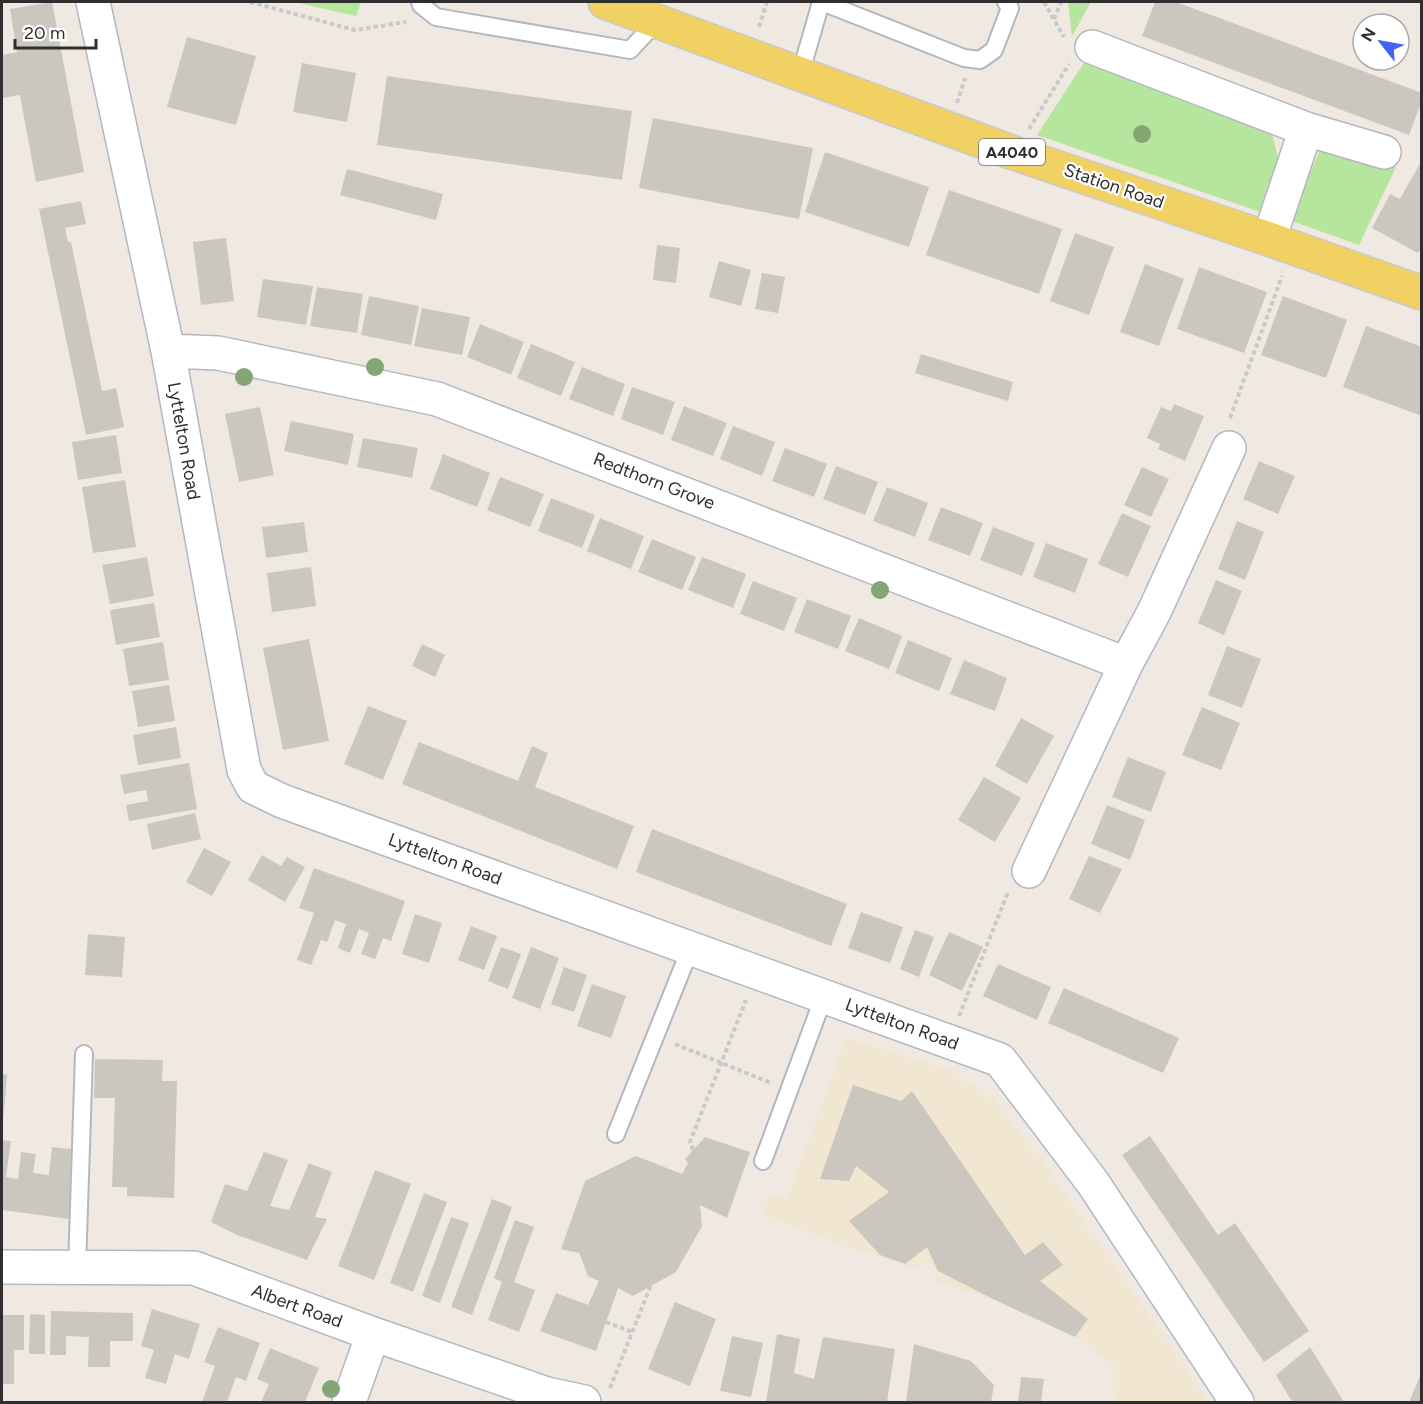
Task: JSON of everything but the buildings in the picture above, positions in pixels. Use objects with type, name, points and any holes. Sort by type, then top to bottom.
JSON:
[{"type":"main road","name":"Station Road","points":[[605,2],[1014,153],[1422,293]]},
{"type":"street","name":"Lyttelton Road","points":[[93,2],[168,351],[244,770],[253,787],[282,801],[1000,1060],[1093,1183],[1236,1402]]},
{"type":"street","points":[[1078,48],[1306,129],[1384,152]]},
{"type":"street","points":[[1281,243],[1306,129]]},
{"type":"street","name":"Redthorn Grove","points":[[168,351],[218,353],[437,399],[1126,664]]},
{"type":"street","points":[[1029,871],[1126,664],[1154,612],[1229,448]]},
{"type":"street","name":"Albert Road","points":[[2,1267],[194,1268],[373,1334],[547,1394],[596,1397]]},
{"type":"street","points":[[349,1402],[373,1334]]},
{"type":"lane","points":[[420,2],[436,17],[630,50],[657,21]]},
{"type":"lane","points":[[800,75],[821,2],[964,58],[980,60],[994,50],[1010,8],[1006,2]]},
{"type":"lane","points":[[616,1134],[691,947]]},
{"type":"lane","points":[[763,1161],[824,996]]},
{"type":"lane","points":[[77,1268],[80,1233],[84,1054]]},
{"type":"path","points":[[250,2],[355,30],[436,17]]},
{"type":"path","points":[[1014,153],[1078,48],[1054,19],[1044,2]]},
{"type":"path","points":[[1054,19],[1061,2]]},
{"type":"path","points":[[1229,448],[1227,425],[1281,243]]},
{"type":"path","points":[[949,1041],[1012,880],[1029,871]]},
{"type":"path","points":[[693,1150],[690,1142],[757,972]]},
{"type":"path","points":[[655,1036],[788,1090]]},
{"type":"path","points":[[596,1397],[632,1332],[651,1286]]},
{"type":"path","points":[[606,1322],[632,1332]]},
{"type":"shaded area","points":[[846,1038],[950,1070],[995,1100],[1043,1162],[1209,1402],[1114,1402],[1113,1365],[1075,1337],[993,1299],[936,1282],[936,1265],[920,1261],[917,1269],[846,1247],[762,1214],[771,1194],[787,1199]]},
{"type":"green space","points":[[294,2],[361,2],[356,16]]},
{"type":"green space","points":[[1068,2],[1091,2],[1072,36]]},
{"type":"green space","points":[[1087,58],[1271,129],[1281,170],[1266,214],[1037,135]]},
{"type":"green space","points":[[1342,147],[1396,167],[1359,245],[1289,220],[1321,148]]}]
